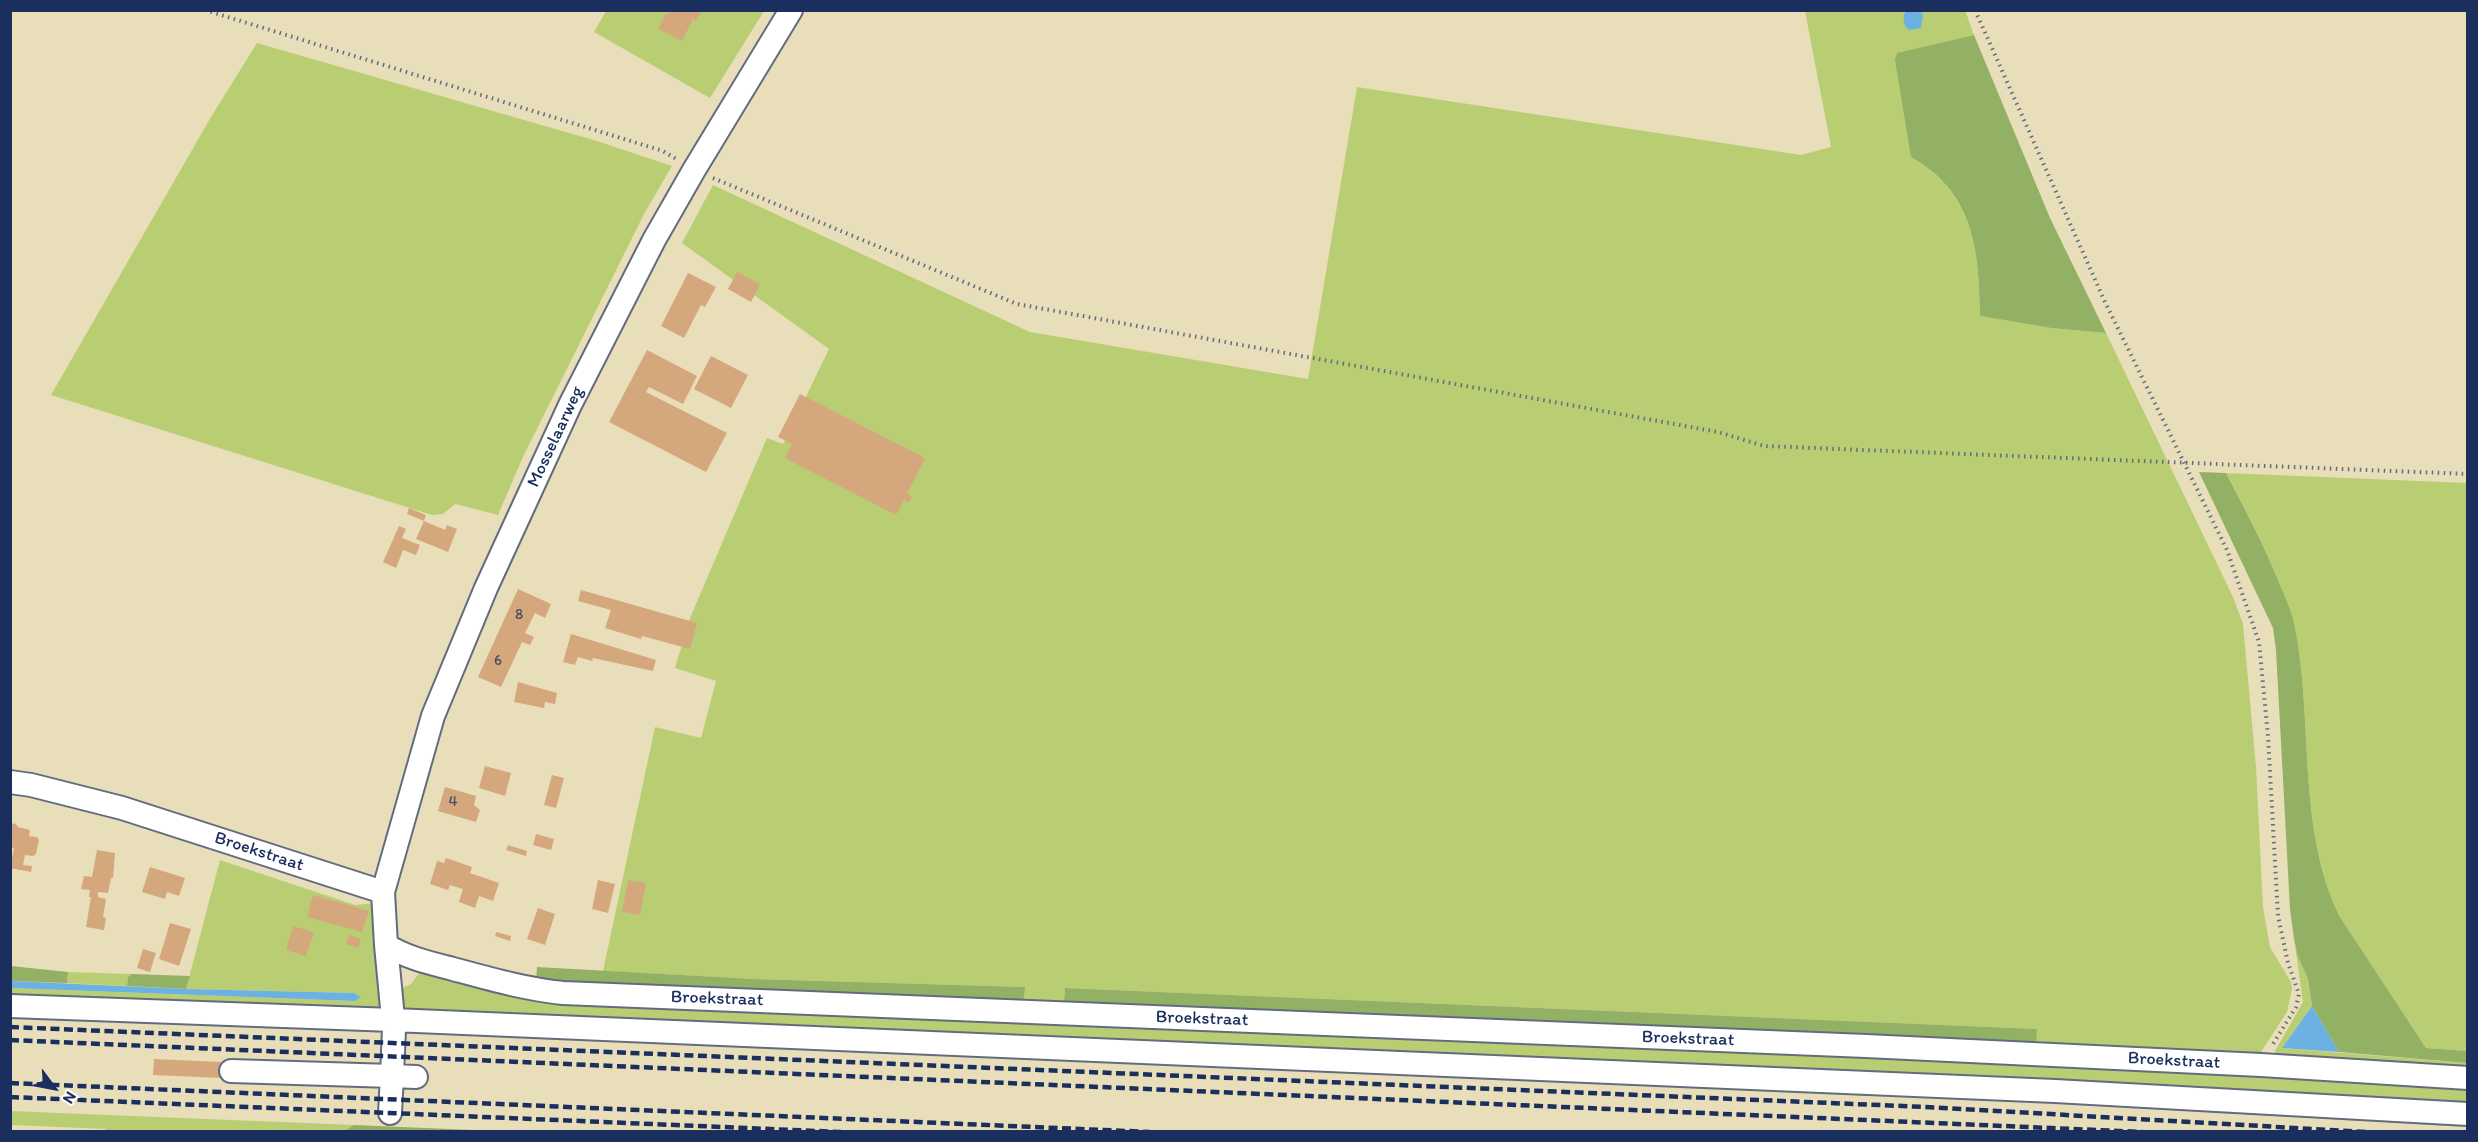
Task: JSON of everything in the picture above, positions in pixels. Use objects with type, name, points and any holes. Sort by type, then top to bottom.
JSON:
[{"type":"street","name":"Mosselaarweg","points":[[383,892],[433,716],[486,588],[570,405],[654,240],[791,10]]},
{"type":"street","name":"Broekstraat","points":[[10,783],[31,785],[122,808],[383,892]]},
{"type":"street","points":[[383,892],[393,1020],[390,1113]]},
{"type":"street","name":"Broekstraat","points":[[387,945],[402,955],[492,980],[564,993],[1843,1045],[2261,1065],[2468,1078]]},
{"type":"street","points":[[10,1006],[393,1020],[2043,1090],[2468,1114]]},
{"type":"street","points":[[231,1071],[416,1077]]},
{"type":"path","points":[[205,10],[663,151],[694,170],[1017,304],[1718,432],[1764,446],[2468,474]]},
{"type":"path","points":[[1975,10],[2105,302],[2227,550],[2259,642],[2268,736],[2278,916],[2288,963],[2299,994],[2292,1015],[2261,1065]]},
{"type":"green space","points":[[1965,10],[1974,35],[1924,47],[1911,157],[1932,172],[1948,188],[1969,225],[1978,268],[1980,316],[2051,328],[2106,333],[2233,597],[2243,624],[2256,767],[2263,907],[2270,947],[2291,982],[2292,989],[2287,1012],[2261,1052],[2255,1056],[1023,1006],[1024,987],[753,979],[603,971],[655,727],[701,738],[716,681],[675,668],[690,618],[767,438],[783,444],[829,349],[682,243],[713,185],[1030,332],[1308,379],[1357,87],[1801,155],[1831,147],[1805,11],[1906,11],[1903,14],[1921,13],[1921,11]],"holes":[[[1065,988],[2036,1029],[1867,1035],[1064,1002]]]},
{"type":"green space","points":[[606,11],[764,11],[710,98],[594,32]]},
{"type":"green space","points":[[1974,35],[2050,218],[2106,333],[2051,328],[1980,316],[1978,268],[1969,225],[1960,205],[1948,188],[1932,171],[1911,157],[1895,60],[1897,53]]},
{"type":"green space","points":[[257,43],[597,141],[672,166],[644,214],[522,459],[498,515],[455,504],[443,514],[432,515],[51,395],[211,117]]},
{"type":"green space","points":[[2199,472],[2226,473],[2266,553],[2293,618],[2303,693],[2311,808],[2326,882],[2340,917],[2426,1048],[2467,1051],[2467,1063],[2339,1052],[2312,1006],[2308,979],[2298,957],[2290,909],[2273,628]]},
{"type":"green space","points":[[2226,473],[2467,483],[2467,1051],[2426,1048],[2340,917],[2326,881],[2311,807],[2303,693],[2293,618],[2266,553]]},
{"type":"green space","points":[[220,860],[355,905],[374,903],[384,1018],[11,1013],[11,988],[355,1001],[361,997],[354,993],[186,989]]},
{"type":"green space","points":[[2294,939],[2298,957],[2308,979],[2312,1006],[2282,1048],[2467,1063],[2467,1074],[2276,1057],[2275,1051],[2303,1002]]},
{"type":"green space","points":[[11,966],[68,972],[67,983],[11,981]]},
{"type":"green space","points":[[537,967],[753,979],[1025,987],[1023,1006],[564,988],[536,980]]},
{"type":"green space","points":[[68,972],[132,974],[128,977],[127,986],[67,983]]},
{"type":"green space","points":[[419,973],[445,980],[460,981],[2467,1083],[2468,1127],[2051,1103],[639,1042],[639,1039],[400,1024],[400,989],[411,984]]},
{"type":"green space","points":[[132,974],[190,976],[186,989],[127,986],[128,977]]},
{"type":"green space","points":[[1065,988],[2037,1029],[2036,1044],[1737,1029],[1064,1002]]},
{"type":"green space","points":[[11,1111],[354,1125],[345,1132],[107,1132],[106,1129],[11,1125]]},
{"type":"green space","points":[[354,1125],[498,1131],[345,1131]]},
{"type":"water","points":[[1906,10],[1921,11],[1923,16],[1921,28],[1909,30],[1905,26]]},
{"type":"water","points":[[11,981],[186,989],[354,993],[361,997],[355,1001],[11,988]]},
{"type":"water","points":[[2312,1006],[2339,1052],[2282,1048]]},
{"type":"building","points":[[671,10],[702,10],[696,21],[693,19],[682,41],[658,29],[666,13],[668,14]]},
{"type":"building","points":[[737,272],[760,284],[751,302],[728,289]]},
{"type":"building","points":[[688,273],[716,287],[705,307],[701,305],[684,338],[661,326]]},
{"type":"building","points":[[647,350],[697,376],[683,404],[649,387],[646,392],[727,433],[706,472],[609,422]]},
{"type":"building","points":[[711,356],[748,375],[731,408],[694,389]]},
{"type":"building","points":[[800,394],[925,458],[907,494],[912,497],[909,503],[904,500],[896,515],[785,458],[792,444],[778,437]]},
{"type":"building","points":[[409,508],[426,515],[424,521],[407,514]]},
{"type":"building","points":[[424,521],[445,530],[447,525],[457,529],[448,552],[416,539]]},
{"type":"building","points":[[399,526],[406,529],[402,538],[420,545],[416,555],[403,550],[396,568],[383,562]]},
{"type":"building","points":[[518,589],[551,604],[545,618],[535,613],[525,633],[534,637],[530,645],[522,642],[501,687],[478,677]]},
{"type":"building","points":[[581,590],[697,623],[690,649],[642,636],[641,639],[605,628],[611,610],[578,601]]},
{"type":"building","points":[[571,634],[656,660],[653,671],[593,658],[592,661],[578,657],[575,665],[563,662]]},
{"type":"building","points":[[518,682],[557,693],[555,704],[545,702],[544,708],[514,702]]},
{"type":"building","points":[[485,766],[511,773],[505,796],[479,788]]},
{"type":"building","points":[[552,775],[564,778],[556,808],[544,805]]},
{"type":"building","points":[[445,787],[476,796],[474,805],[480,810],[476,822],[438,811]]},
{"type":"building","points":[[10,823],[30,830],[29,836],[37,837],[39,840],[36,854],[25,855],[23,865],[32,866],[31,872],[10,868],[14,848],[10,847]]},
{"type":"building","points":[[536,834],[554,839],[551,850],[533,845]]},
{"type":"building","points":[[508,845],[527,851],[526,856],[506,850]]},
{"type":"building","points":[[97,850],[115,853],[113,878],[111,878],[108,893],[98,892],[98,897],[106,899],[103,917],[106,918],[104,930],[86,927],[91,897],[89,897],[90,890],[81,889],[84,876],[92,877]]},
{"type":"building","points":[[446,858],[472,867],[470,873],[499,883],[493,901],[479,896],[475,908],[459,902],[463,889],[450,885],[448,890],[430,884],[437,861],[444,863]]},
{"type":"building","points":[[150,867],[185,878],[179,896],[167,892],[165,899],[142,892]]},
{"type":"building","points":[[598,880],[615,884],[608,913],[592,909]]},
{"type":"building","points":[[628,880],[646,883],[640,915],[622,912]]},
{"type":"building","points":[[313,895],[369,911],[362,932],[307,917]]},
{"type":"building","points":[[538,908],[555,914],[545,945],[527,939]]},
{"type":"building","points":[[170,923],[191,929],[179,966],[159,959]]},
{"type":"building","points":[[293,926],[314,932],[306,956],[286,950]]},
{"type":"building","points":[[496,932],[511,936],[510,941],[495,936]]},
{"type":"building","points":[[349,935],[361,939],[358,948],[346,944]]},
{"type":"building","points":[[143,949],[156,953],[150,972],[137,968]]},
{"type":"building","points":[[154,1059],[221,1062],[221,1078],[153,1075]]},
{"type":"railway","points":[[10,1027],[1926,1107],[2366,1132]]},
{"type":"railway","points":[[10,1040],[2143,1132]]},
{"type":"railway","points":[[10,1083],[1150,1132]]},
{"type":"railway","points":[[10,1097],[841,1132]]}]
